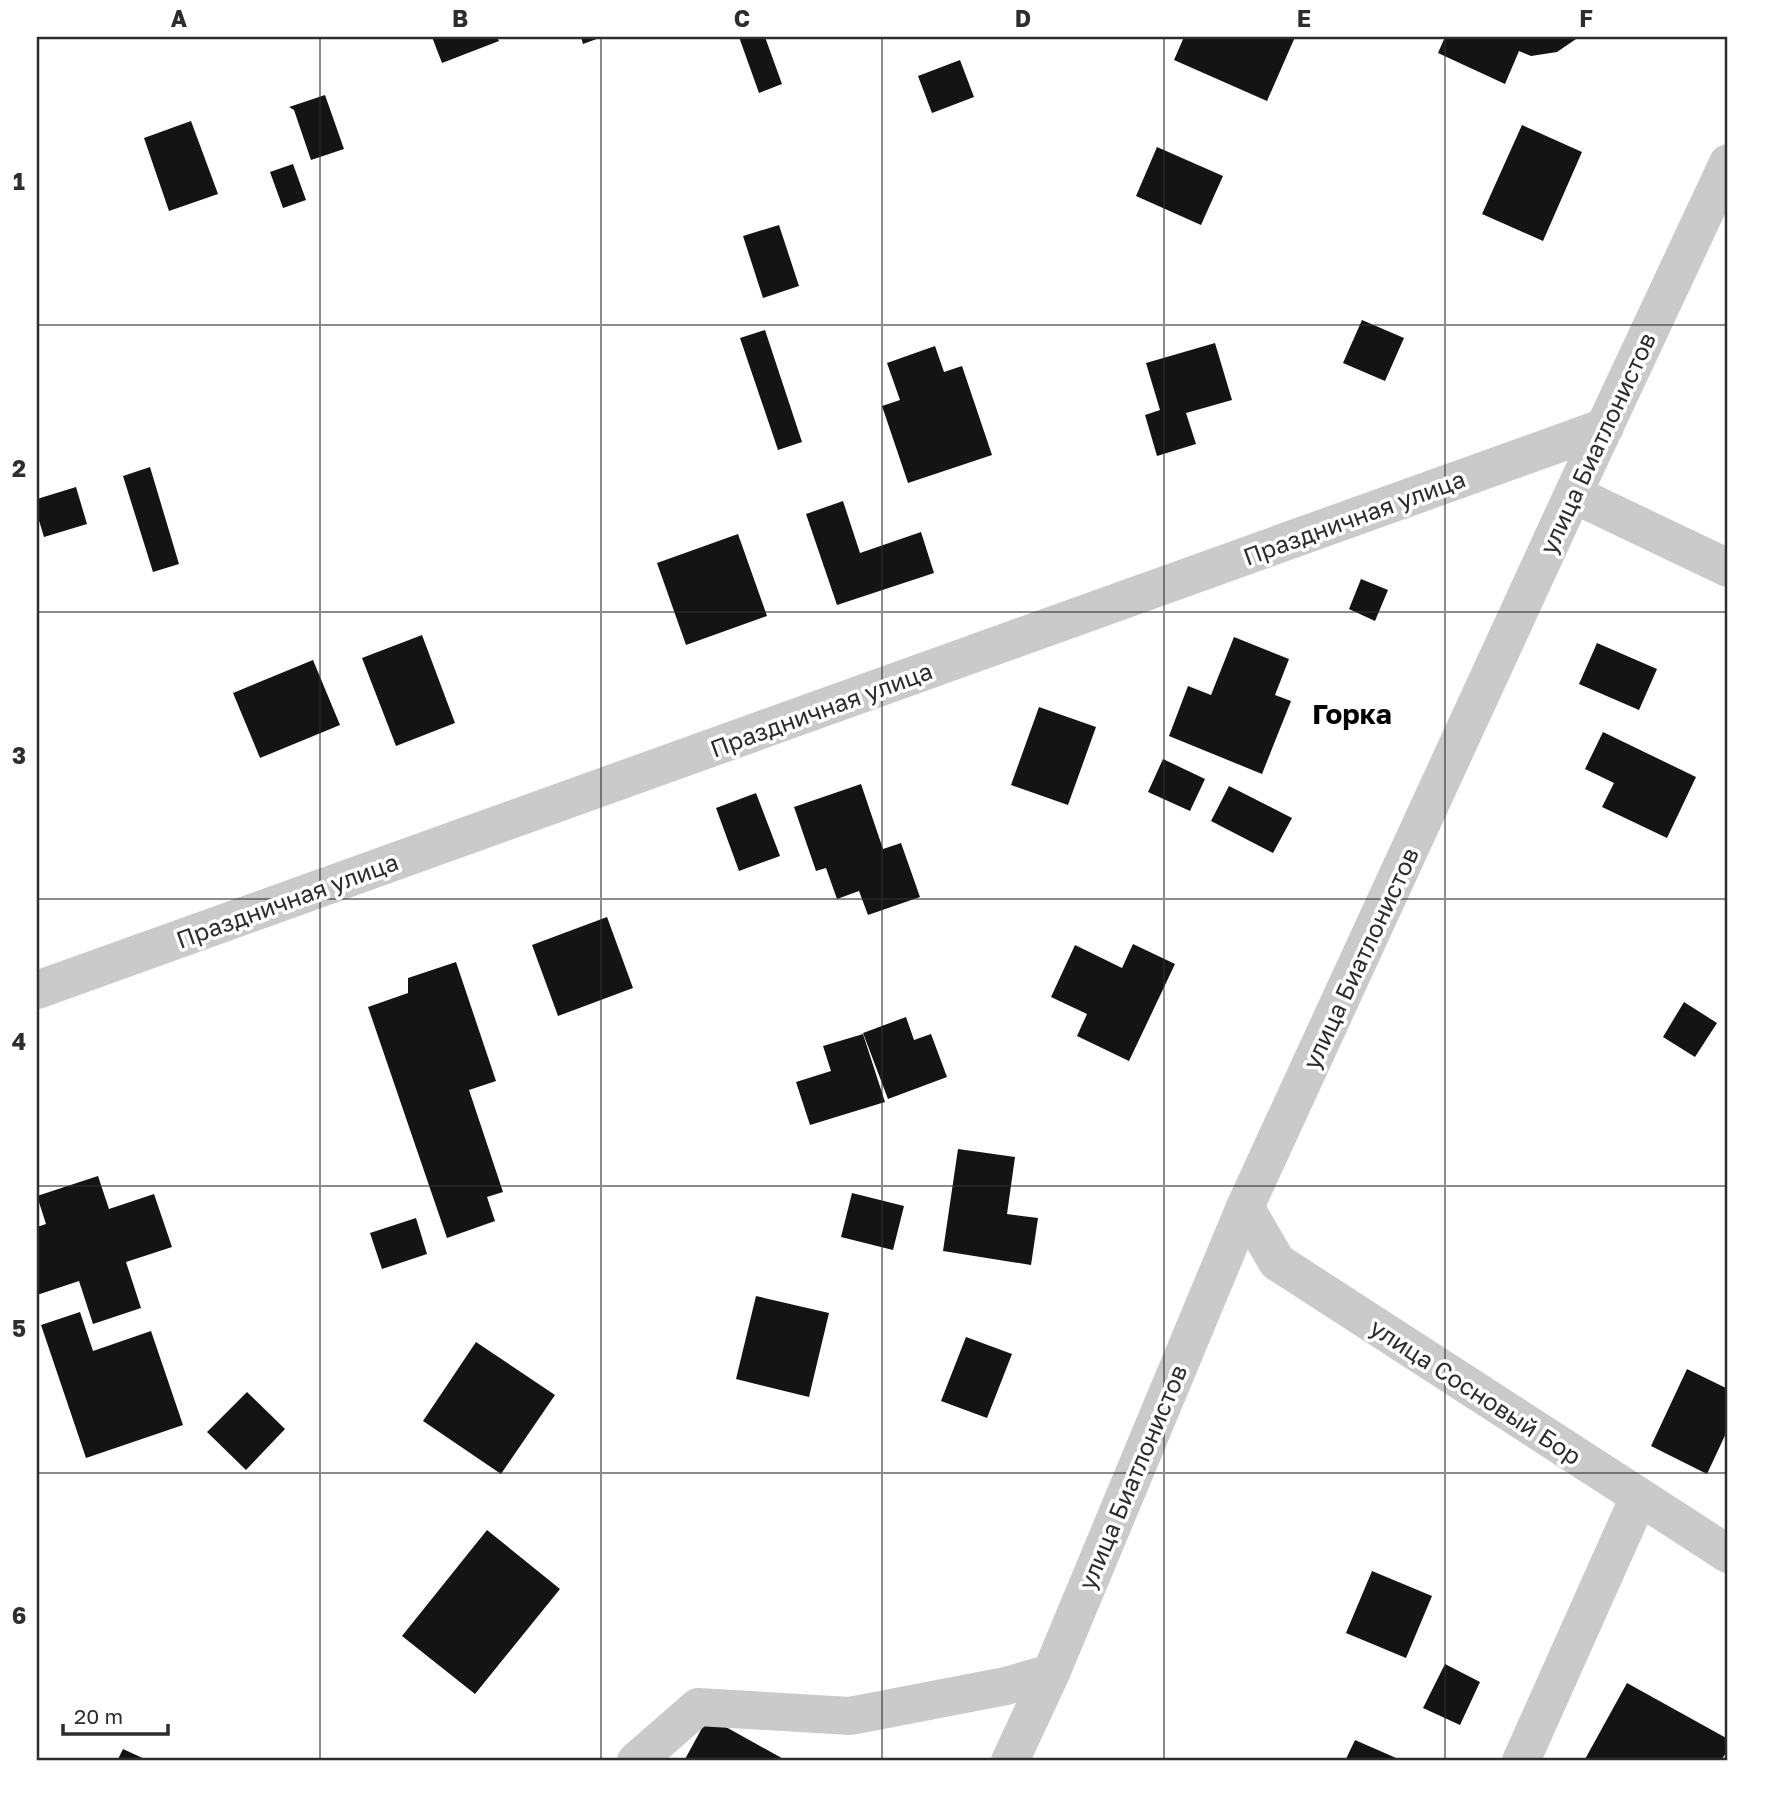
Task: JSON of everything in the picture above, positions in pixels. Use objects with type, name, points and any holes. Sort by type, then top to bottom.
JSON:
[{"type":"street","name":"улица Биатлонистов","points":[[1010,1761],[1051,1673],[1245,1207],[1728,163]]},
{"type":"street","name":"Праздничная улица","points":[[37,990],[1605,427]]},
{"type":"street","points":[[1573,494],[1728,568]]},
{"type":"street","name":"улица Сосновый Бор","points":[[1245,1207],[1277,1262],[1728,1554]]},
{"type":"street","points":[[1521,1761],[1639,1497]]},
{"type":"street","points":[[636,1761],[698,1707],[849,1716],[1006,1686],[1051,1673]]},
{"type":"building","points":[[432,37],[497,37],[499,41],[442,63]]},
{"type":"building","points":[[581,37],[602,37],[583,44]]},
{"type":"building","points":[[739,37],[765,37],[782,84],[759,93]]},
{"type":"building","points":[[1184,37],[1295,37],[1267,101],[1174,60]]},
{"type":"building","points":[[1445,37],[1579,37],[1557,52],[1531,56],[1519,51],[1505,84],[1438,53]]},
{"type":"building","points":[[960,60],[974,97],[932,113],[918,76]]},
{"type":"building","points":[[325,95],[344,149],[311,160],[294,110],[289,107]]},
{"type":"building","points":[[191,121],[218,194],[169,211],[144,138]]},
{"type":"building","points":[[1522,125],[1582,152],[1543,241],[1482,214]]},
{"type":"building","points":[[1157,147],[1223,176],[1201,225],[1136,196]]},
{"type":"building","points":[[293,164],[306,200],[283,208],[270,172]]},
{"type":"building","points":[[779,225],[799,286],[763,298],[743,236]]},
{"type":"building","points":[[1362,320],[1404,338],[1385,381],[1343,363]]},
{"type":"building","points":[[765,330],[802,442],[778,450],[740,338]]},
{"type":"building","points":[[1215,343],[1232,400],[1186,413],[1196,444],[1157,456],[1145,415],[1160,410],[1146,363]]},
{"type":"building","points":[[935,346],[944,372],[962,366],[992,455],[908,483],[882,406],[900,400],[887,363]]},
{"type":"building","points":[[150,467],[179,564],[153,572],[123,476]]},
{"type":"building","points":[[76,487],[87,524],[44,537],[37,514],[37,499]]},
{"type":"building","points":[[843,501],[860,553],[921,532],[934,573],[837,605],[806,514]]},
{"type":"building","points":[[738,534],[767,616],[686,645],[657,563]]},
{"type":"building","points":[[1361,579],[1388,590],[1375,621],[1349,609]]},
{"type":"building","points":[[422,635],[455,723],[396,746],[362,658]]},
{"type":"building","points":[[1234,637],[1289,659],[1275,695],[1291,701],[1262,774],[1169,736],[1188,686],[1211,695]]},
{"type":"building","points":[[1597,643],[1657,669],[1639,710],[1579,684]]},
{"type":"building","points":[[313,660],[340,725],[260,758],[233,693]]},
{"type":"building","points":[[1039,707],[1096,727],[1068,805],[1011,785]]},
{"type":"building","points":[[1603,732],[1696,777],[1667,838],[1602,807],[1614,783],[1585,769]]},
{"type":"building","points":[[1163,759],[1205,779],[1190,811],[1148,792]]},
{"type":"building","points":[[861,784],[883,849],[901,843],[920,897],[868,915],[859,891],[837,899],[826,868],[816,871],[794,807]]},
{"type":"building","points":[[1229,786],[1292,818],[1273,853],[1211,821]]},
{"type":"building","points":[[756,793],[780,856],[739,871],[716,808]]},
{"type":"building","points":[[607,917],[633,988],[558,1016],[532,945]]},
{"type":"building","points":[[1133,944],[1175,964],[1129,1061],[1077,1036],[1087,1014],[1051,997],[1075,945],[1122,968]]},
{"type":"building","points":[[456,962],[496,1081],[469,1090],[503,1192],[487,1197],[495,1221],[447,1238],[368,1007],[408,993],[408,978]]},
{"type":"building","points":[[1684,1002],[1717,1023],[1695,1057],[1663,1037]]},
{"type":"building","points":[[906,1017],[914,1040],[931,1034],[947,1077],[888,1099],[863,1033]]},
{"type":"building","points":[[863,1034],[885,1102],[810,1125],[796,1082],[831,1071],[823,1046]]},
{"type":"building","points":[[958,1149],[1015,1157],[1007,1214],[1038,1218],[1031,1265],[943,1251]]},
{"type":"building","points":[[98,1176],[109,1209],[154,1194],[172,1247],[126,1262],[141,1308],[93,1324],[79,1281],[37,1295],[37,1227],[46,1224],[37,1196]]},
{"type":"building","points":[[852,1193],[904,1206],[893,1250],[841,1237]]},
{"type":"building","points":[[416,1218],[427,1254],[382,1269],[370,1233]]},
{"type":"building","points":[[756,1296],[829,1313],[809,1397],[736,1379]]},
{"type":"building","points":[[80,1312],[93,1351],[151,1331],[183,1425],[86,1458],[41,1325]]},
{"type":"building","points":[[966,1337],[1012,1354],[987,1418],[941,1401]]},
{"type":"building","points":[[476,1342],[555,1395],[501,1474],[423,1421]]},
{"type":"building","points":[[1687,1369],[1728,1389],[1728,1429],[1707,1474],[1651,1446]]},
{"type":"building","points":[[247,1392],[285,1429],[246,1470],[207,1432]]},
{"type":"building","points":[[487,1530],[560,1589],[475,1694],[402,1636]]},
{"type":"building","points":[[1372,1571],[1432,1596],[1406,1658],[1346,1633]]},
{"type":"building","points":[[1445,1664],[1480,1682],[1460,1725],[1423,1708]]},
{"type":"building","points":[[1627,1683],[1728,1739],[1728,1749],[1721,1761],[1584,1761]]},
{"type":"building","points":[[708,1717],[787,1761],[684,1761]]},
{"type":"building","points":[[1355,1740],[1403,1761],[1345,1761]]},
{"type":"building","points":[[123,1749],[149,1761],[117,1761]]},
{"type":"district","name":"Горка","points":[[1352,713]]}]
